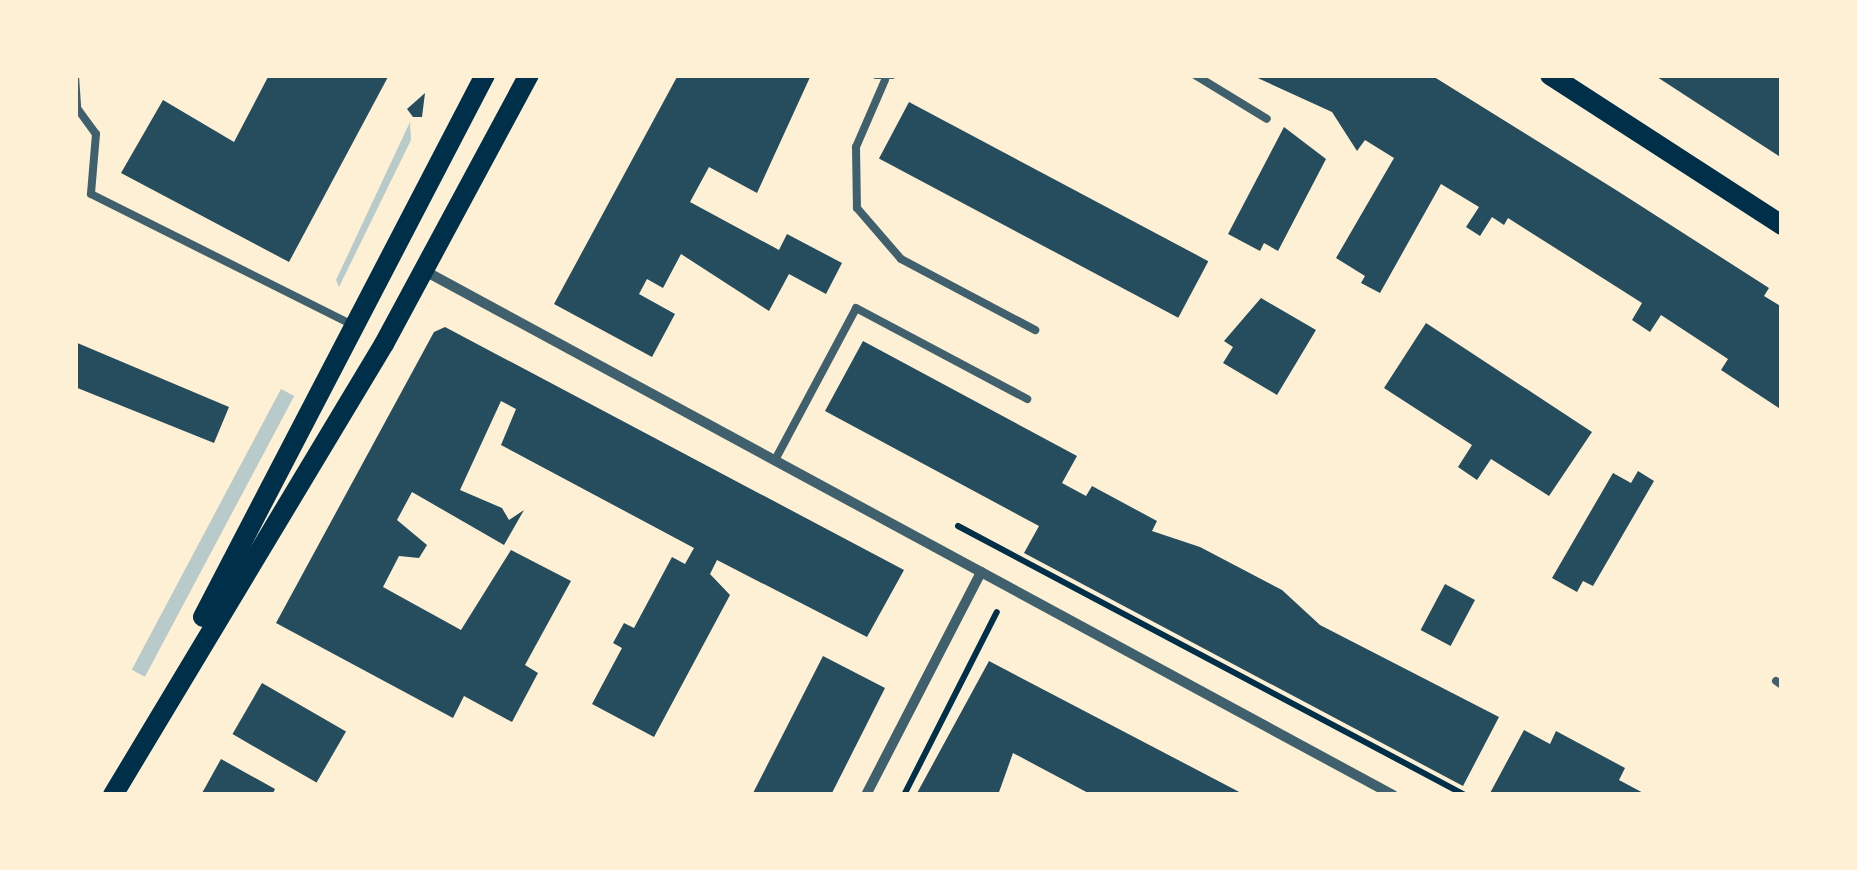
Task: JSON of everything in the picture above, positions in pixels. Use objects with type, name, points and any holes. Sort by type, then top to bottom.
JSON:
[{"type":"main road","points":[[114,795],[350,324],[485,75]]},
{"type":"main road","points":[[146,736],[425,271],[529,75]]},
{"type":"main road","points":[[1550,75],[1782,225]]},
{"type":"street","points":[[425,271],[1393,795]]},
{"type":"street","points":[[866,795],[981,572]]},
{"type":"lane","points":[[1194,75],[1267,119]]},
{"type":"lane","points":[[75,76],[77,108],[96,134],[91,194],[350,324]]},
{"type":"lane","points":[[884,77],[856,148],[857,208],[901,258],[1034,330]]},
{"type":"lane","points":[[775,460],[856,308],[1027,400]]},
{"type":"path","points":[[949,521],[1465,795]]},
{"type":"path","points":[[904,795],[997,612]]},
{"type":"shaded area","points":[[410,122],[411,140],[339,287],[336,280]]},
{"type":"shaded area","points":[[281,389],[294,396],[145,677],[132,670]]},
{"type":"building","points":[[269,75],[389,75],[289,262],[121,173],[163,100],[234,142]]},
{"type":"building","points":[[678,75],[811,75],[757,193],[709,167],[690,202],[779,250],[787,234],[842,263],[826,294],[789,274],[769,311],[681,254],[663,288],[647,279],[639,294],[675,314],[652,357],[554,304]]},
{"type":"building","points":[[1251,75],[1431,75],[1616,190],[1769,288],[1764,296],[1782,307],[1782,410],[1721,370],[1728,359],[1661,315],[1650,332],[1632,320],[1642,303],[1508,218],[1504,225],[1492,217],[1480,236],[1466,227],[1479,207],[1441,184],[1380,293],[1361,283],[1365,276],[1336,258],[1394,158],[1365,140],[1357,151],[1332,112]]},
{"type":"building","points":[[1654,75],[1782,75],[1782,158],[1697,103]]},
{"type":"building","points":[[425,93],[422,117],[413,117],[407,109]]},
{"type":"building","points":[[909,102],[1208,261],[1178,318],[879,159]]},
{"type":"building","points":[[1284,127],[1326,159],[1278,251],[1264,243],[1260,251],[1228,234]]},
{"type":"building","points":[[1261,298],[1316,330],[1277,395],[1223,363],[1233,347],[1224,341]]},
{"type":"building","points":[[1426,323],[1592,432],[1549,496],[1491,459],[1477,480],[1458,467],[1472,445],[1384,388]]},
{"type":"building","points":[[445,327],[904,570],[867,637],[717,560],[710,574],[730,595],[654,737],[592,704],[622,648],[613,643],[624,623],[634,628],[672,557],[685,564],[694,548],[501,445],[516,409],[501,401],[460,490],[502,508],[509,520],[524,510],[504,545],[412,492],[397,520],[427,545],[419,558],[399,556],[383,587],[461,630],[511,550],[571,581],[525,665],[538,673],[512,722],[464,696],[453,718],[276,623],[434,332]]},
{"type":"building","points":[[863,341],[1077,456],[1062,483],[1086,496],[1092,486],[1157,521],[1152,531],[1200,547],[1282,590],[1320,625],[1499,717],[1463,786],[1024,553],[1039,526],[825,411]]},
{"type":"building","points":[[75,342],[229,407],[214,443],[75,387]]},
{"type":"building","points":[[1638,471],[1654,481],[1593,586],[1583,581],[1577,592],[1552,578],[1613,473],[1631,483]]},
{"type":"building","points":[[1445,584],[1475,600],[1451,646],[1421,630]]},
{"type":"building","points":[[823,656],[885,688],[831,795],[752,795]]},
{"type":"building","points":[[989,661],[1245,795],[1092,795],[1013,753],[998,795],[916,795]]},
{"type":"building","points":[[262,683],[346,732],[317,783],[233,734]]},
{"type":"building","points":[[1524,730],[1550,744],[1556,731],[1625,768],[1619,780],[1647,795],[1489,795]]},
{"type":"building","points":[[221,759],[275,789],[272,795],[201,795]]}]
